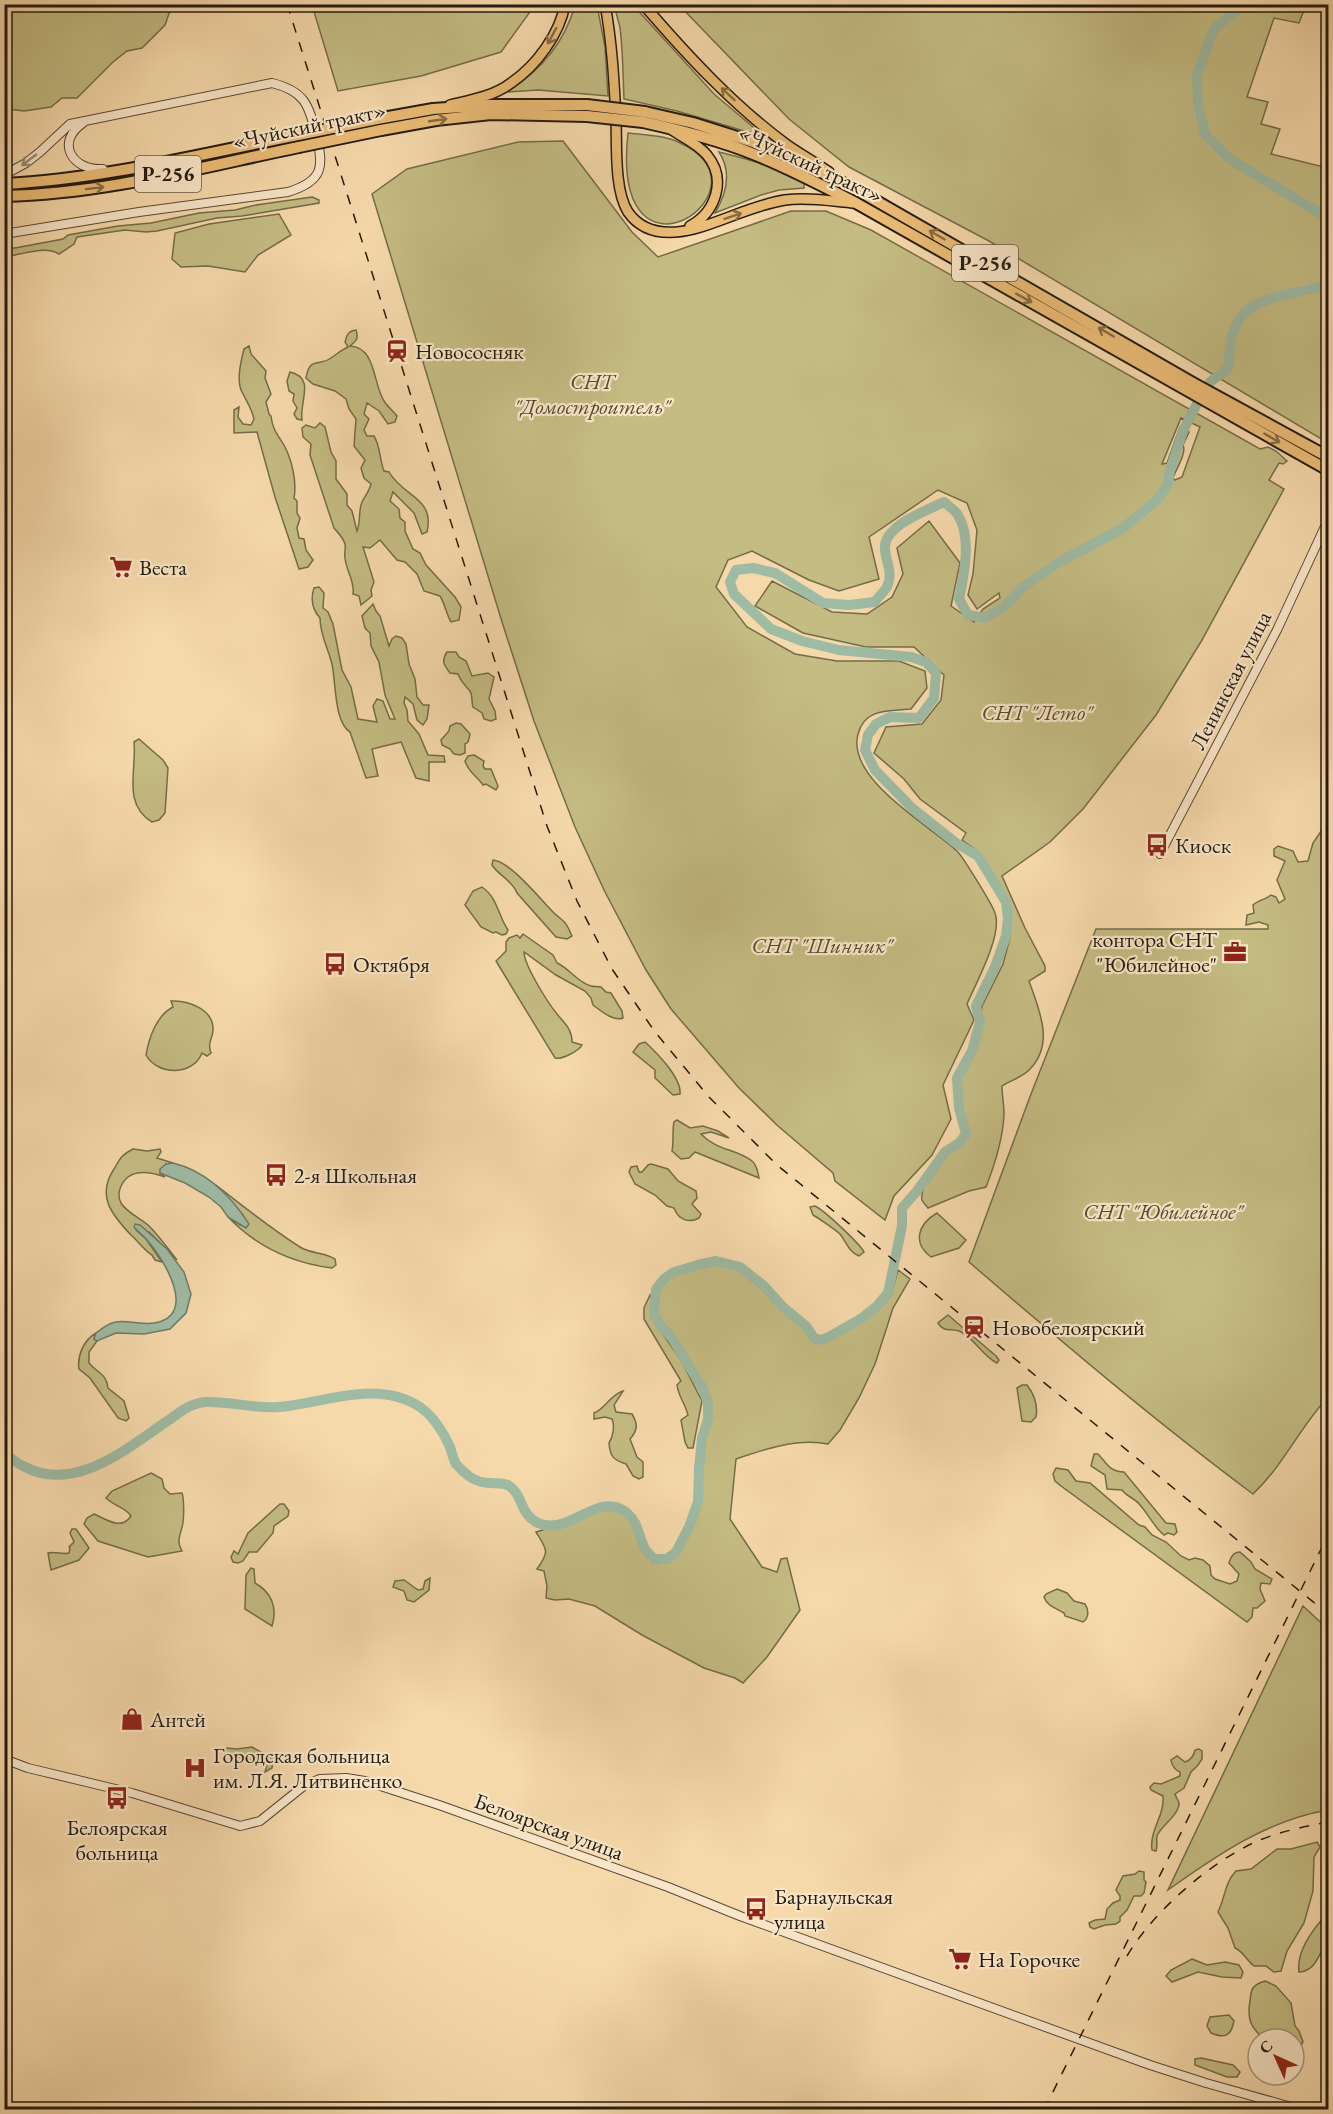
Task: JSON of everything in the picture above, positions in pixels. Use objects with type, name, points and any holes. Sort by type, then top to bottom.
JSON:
[{"type":"highway","name":"«Чуйский тракт»","points":[[4,196],[37,195],[108,186],[299,147],[433,109],[490,105],[587,110],[693,123],[775,149],[859,191],[1190,386]]},
{"type":"highway","name":"«Чуйский тракт»","points":[[4,184],[35,183],[131,168],[298,135],[379,124],[491,114],[587,110]]},
{"type":"highway","name":"«Чуйский тракт»","points":[[644,117],[669,128],[749,152],[856,203],[1224,405],[1328,467]]},
{"type":"main road","points":[[433,109],[486,96],[511,84],[532,64],[552,39],[565,4]]},
{"type":"main road","points":[[605,4],[613,63],[622,197],[627,209],[639,224],[653,231],[677,232],[694,229],[771,203],[788,200],[813,199],[856,203]]},
{"type":"main road","points":[[643,4],[743,109],[786,144],[859,191]]},
{"type":"main road","points":[[669,128],[707,155],[716,171],[717,181],[715,201],[706,214],[693,225],[677,232]]},
{"type":"street","points":[[4,175],[34,157],[70,123],[272,84],[295,91],[307,104],[322,157],[318,172],[306,184],[288,192],[139,212],[4,234]]},
{"type":"street","points":[[92,119],[80,125],[72,134],[68,145],[72,156],[79,164],[90,169],[131,168]]},
{"type":"street","name":"Ленинская улица","points":[[1160,854],[1277,630],[1329,520]]},
{"type":"street","name":"Белоярская улица","points":[[4,1759],[28,1768],[132,1793],[240,1826],[260,1821],[305,1785],[320,1779],[346,1778],[365,1781],[668,1887],[740,1916],[1206,2083],[1302,2109]]},
{"type":"green space","points":[[5,4],[172,5],[165,25],[142,48],[127,51],[77,98],[62,98],[51,107],[24,111],[8,109],[5,105]]},
{"type":"green space","points":[[312,4],[535,5],[501,52],[421,76],[338,91]]},
{"type":"green space","points":[[616,4],[633,5],[714,94],[765,137],[677,111],[624,99],[622,46]]},
{"type":"green space","points":[[575,5],[597,5],[605,47],[608,96],[538,90],[507,92],[530,75],[550,54],[565,31]]},
{"type":"green space","points":[[679,5],[1306,5],[1299,23],[1274,18],[1247,97],[1268,102],[1261,124],[1280,129],[1271,154],[1328,168],[1328,443],[989,241],[849,167],[789,119]]},
{"type":"green space","points":[[628,133],[678,142],[705,162],[711,184],[703,205],[685,219],[663,224],[642,214],[629,185]]},
{"type":"green space","points":[[563,141],[632,232],[658,257],[791,211],[826,211],[871,230],[1260,449],[1268,447],[1276,451],[1287,461],[1283,464],[1279,463],[1269,480],[1284,489],[1202,640],[1156,715],[1083,809],[1050,842],[1002,876],[1045,966],[1045,971],[1029,981],[1043,1026],[1043,1037],[1038,1059],[1030,1069],[1002,1086],[1004,1114],[1002,1132],[986,1187],[969,1191],[928,1208],[922,1200],[923,1189],[938,1162],[966,1134],[959,1108],[957,1078],[972,1051],[982,1006],[1003,964],[1010,938],[1011,911],[976,850],[962,840],[966,833],[920,799],[904,779],[874,753],[886,727],[922,724],[941,700],[944,675],[914,647],[866,647],[803,633],[755,606],[772,581],[832,612],[867,614],[892,597],[903,574],[897,548],[929,521],[960,563],[951,606],[974,622],[983,609],[1000,598],[999,593],[977,609],[968,595],[973,574],[977,530],[967,503],[938,490],[869,537],[879,579],[839,591],[809,580],[752,551],[728,560],[716,587],[747,627],[795,654],[837,661],[899,661],[925,671],[927,688],[911,709],[886,711],[866,719],[858,734],[858,751],[864,768],[892,800],[957,851],[995,913],[995,933],[992,945],[967,1004],[974,1020],[943,1085],[951,1119],[932,1155],[894,1196],[885,1220],[835,1181],[833,1173],[778,1126],[739,1088],[671,1009],[646,970],[604,890],[575,827],[534,721],[372,194],[407,169],[518,142]],"holes":[[[1181,418],[1200,427],[1182,477],[1175,480],[1173,478],[1189,432],[1184,424],[1180,427],[1167,463],[1162,464]]]},
{"type":"green space","points":[[719,152],[785,172],[804,183],[804,188],[779,190],[761,195],[715,213],[723,198],[727,175]]},
{"type":"green space","points":[[312,197],[319,200],[319,203],[217,218],[157,231],[125,230],[77,237],[74,244],[59,254],[40,250],[5,257],[5,248],[63,239],[68,235]]},
{"type":"green space","points":[[279,214],[291,235],[258,255],[245,272],[208,266],[181,267],[172,259],[175,233],[209,224]]},
{"type":"green space","points":[[356,330],[356,340],[350,346],[365,353],[373,367],[380,394],[397,416],[395,422],[388,424],[379,411],[367,403],[364,414],[369,419],[364,430],[367,436],[374,436],[376,440],[384,471],[389,472],[422,504],[426,511],[427,532],[422,534],[414,513],[393,492],[390,501],[399,509],[400,518],[405,522],[405,531],[413,549],[420,553],[426,565],[455,597],[461,607],[459,620],[451,622],[440,596],[424,591],[417,574],[405,562],[397,560],[380,540],[370,548],[363,547],[374,582],[371,590],[372,596],[361,605],[359,596],[353,594],[353,585],[346,563],[345,544],[334,528],[310,455],[311,444],[303,437],[302,428],[306,425],[315,428],[320,423],[325,427],[331,452],[336,461],[336,479],[347,494],[347,505],[352,511],[357,531],[361,505],[371,484],[364,478],[361,468],[365,460],[354,446],[356,419],[346,399],[335,391],[313,384],[306,378],[312,364],[326,361],[348,347],[345,342],[347,335]]},
{"type":"green space","points":[[249,346],[251,354],[266,371],[265,378],[271,394],[266,402],[269,414],[292,465],[294,498],[297,501],[297,513],[300,518],[297,528],[299,538],[304,539],[306,550],[313,560],[308,567],[299,569],[275,497],[257,432],[234,433],[234,410],[239,407],[238,417],[243,424],[251,425],[254,419],[239,382],[244,349]]},
{"type":"green space","points":[[290,372],[298,375],[304,385],[302,420],[297,419],[294,414],[297,408],[293,401],[294,394],[289,391],[287,381]]},
{"type":"green space","points":[[319,587],[324,593],[323,608],[328,612],[333,624],[342,670],[351,687],[358,719],[377,722],[373,706],[377,699],[383,701],[390,719],[395,719],[385,695],[379,662],[371,646],[370,633],[365,628],[362,616],[373,604],[380,616],[389,646],[396,636],[402,638],[406,644],[417,697],[423,705],[429,705],[427,719],[423,725],[417,720],[413,704],[405,697],[408,721],[419,734],[428,755],[444,756],[445,762],[429,762],[429,781],[416,778],[401,742],[372,749],[378,776],[366,778],[350,732],[341,720],[338,711],[332,664],[320,618],[312,604],[314,588]]},
{"type":"green space","points":[[447,652],[456,652],[466,661],[472,676],[488,673],[494,677],[489,699],[496,719],[491,721],[484,719],[482,713],[473,707],[470,691],[458,674],[450,673],[445,665],[444,658]]},
{"type":"green space","points":[[456,723],[461,724],[470,734],[465,744],[465,753],[460,755],[454,754],[442,745],[441,740],[449,731],[450,726]]},
{"type":"green space","points":[[139,739],[163,760],[168,768],[165,813],[159,820],[152,822],[143,815],[134,796],[134,742]]},
{"type":"green space","points":[[474,755],[484,761],[485,769],[491,769],[498,786],[496,790],[486,784],[483,785],[468,768],[465,761],[468,756]]},
{"type":"green space","name":"СНТ \"Юбилейное\"","points":[[1328,821],[1328,1397],[1264,1483],[1253,1494],[1145,1410],[969,1262],[1031,1094],[1096,929],[1268,929],[1268,925],[1259,922],[1246,925],[1247,915],[1254,913],[1255,903],[1271,895],[1276,897],[1279,903],[1285,899],[1277,880],[1285,861],[1274,856],[1274,849],[1278,846],[1293,851],[1298,862],[1308,861],[1313,843]]},
{"type":"green space","points":[[493,860],[508,867],[525,882],[564,922],[572,936],[567,939],[556,937],[512,885],[495,869],[492,865]]},
{"type":"green space","points":[[482,887],[495,902],[508,930],[506,934],[493,933],[481,927],[465,905],[473,891]]},
{"type":"green space","points":[[523,934],[553,955],[557,963],[582,982],[601,987],[611,993],[622,1011],[623,1018],[619,1019],[604,1013],[593,1005],[585,991],[556,975],[524,952],[532,974],[548,1002],[568,1027],[572,1042],[582,1045],[570,1054],[555,1058],[496,961],[506,951],[506,942],[509,938],[517,935],[520,938]]},
{"type":"green space","points":[[171,1001],[192,1004],[205,1012],[212,1023],[213,1030],[211,1053],[207,1056],[202,1053],[198,1061],[191,1066],[167,1070],[151,1062],[146,1055],[149,1041],[158,1021],[173,1007]]},
{"type":"green space","points":[[645,1042],[673,1073],[680,1088],[680,1094],[673,1095],[655,1078],[655,1070],[633,1052],[639,1044]]},
{"type":"green space","points":[[677,1120],[690,1128],[703,1126],[729,1138],[711,1132],[701,1134],[714,1144],[752,1161],[759,1178],[695,1152],[689,1158],[681,1159],[672,1151],[674,1122]]},
{"type":"green space","points":[[133,1149],[147,1151],[160,1149],[161,1152],[157,1158],[173,1163],[166,1164],[160,1173],[165,1177],[142,1172],[128,1177],[121,1185],[119,1196],[124,1207],[150,1227],[177,1260],[149,1232],[137,1231],[146,1239],[162,1262],[155,1260],[124,1228],[109,1205],[106,1188],[109,1179],[121,1158]]},
{"type":"green space","points":[[651,1164],[668,1169],[678,1181],[696,1191],[697,1198],[692,1204],[701,1214],[699,1218],[691,1221],[684,1219],[674,1208],[667,1206],[655,1195],[635,1184],[629,1172],[631,1167],[637,1166],[639,1172],[642,1172]]},
{"type":"green space","points":[[216,1185],[289,1240],[304,1249],[335,1259],[336,1265],[332,1268],[317,1266],[276,1252],[263,1245],[228,1217],[240,1225],[243,1215]]},
{"type":"green space","points":[[815,1206],[841,1227],[864,1252],[859,1256],[855,1254],[840,1234],[813,1215],[810,1207]]},
{"type":"green space","points":[[937,1213],[966,1240],[959,1248],[931,1257],[921,1246],[920,1234],[925,1223]]},
{"type":"green space","points":[[716,1261],[750,1274],[801,1322],[812,1336],[821,1340],[835,1336],[858,1322],[876,1307],[881,1307],[891,1296],[898,1270],[910,1279],[893,1308],[875,1364],[859,1398],[840,1430],[828,1444],[793,1443],[736,1459],[730,1519],[762,1567],[777,1572],[781,1559],[787,1558],[800,1610],[767,1657],[743,1683],[704,1668],[642,1635],[595,1606],[569,1599],[546,1598],[547,1586],[544,1571],[537,1569],[546,1550],[536,1532],[563,1524],[603,1507],[613,1506],[631,1514],[653,1559],[667,1559],[676,1552],[689,1527],[698,1502],[702,1438],[708,1419],[708,1403],[703,1389],[672,1338],[654,1314],[656,1289],[674,1272]]},
{"type":"green space","points":[[650,1295],[653,1302],[651,1317],[681,1360],[702,1401],[693,1448],[688,1448],[685,1442],[681,1420],[688,1415],[678,1390],[677,1385],[681,1381],[644,1319],[644,1308]]},
{"type":"green space","points":[[948,1315],[996,1356],[999,1360],[997,1363],[964,1334],[940,1326],[938,1323]]},
{"type":"green space","points":[[96,1333],[94,1339],[97,1341],[89,1352],[89,1363],[104,1377],[108,1388],[124,1401],[129,1418],[126,1421],[118,1418],[90,1378],[79,1369],[82,1348]]},
{"type":"green space","points":[[1027,1385],[1036,1404],[1036,1417],[1031,1422],[1022,1421],[1017,1388]]},
{"type":"green space","points":[[623,1391],[614,1405],[616,1412],[632,1414],[635,1421],[636,1430],[630,1439],[637,1457],[643,1462],[643,1477],[639,1479],[633,1476],[626,1464],[615,1459],[611,1454],[609,1443],[613,1431],[612,1419],[605,1417],[594,1419],[594,1413]]},
{"type":"green space","points":[[1094,1454],[1098,1454],[1112,1469],[1124,1472],[1166,1523],[1175,1524],[1177,1532],[1174,1535],[1168,1533],[1164,1535],[1136,1501],[1122,1490],[1107,1489],[1105,1475],[1091,1466]]},
{"type":"green space","points":[[1056,1468],[1068,1470],[1076,1481],[1090,1483],[1139,1525],[1166,1542],[1181,1556],[1189,1560],[1195,1558],[1203,1560],[1210,1566],[1211,1575],[1215,1579],[1230,1584],[1237,1581],[1239,1574],[1229,1563],[1234,1554],[1240,1552],[1255,1569],[1272,1579],[1270,1584],[1261,1583],[1260,1589],[1265,1601],[1257,1608],[1253,1608],[1252,1617],[1247,1622],[1061,1486],[1055,1481],[1053,1474]]},
{"type":"green space","points":[[151,1473],[162,1479],[164,1488],[170,1494],[182,1493],[183,1519],[179,1540],[182,1551],[148,1557],[98,1541],[84,1524],[87,1518],[94,1514],[113,1523],[123,1523],[131,1516],[129,1513],[106,1498],[112,1491]]},
{"type":"green space","points":[[280,1504],[284,1504],[289,1511],[288,1516],[274,1526],[273,1533],[257,1552],[249,1552],[243,1561],[233,1562],[231,1557],[234,1551],[238,1554],[248,1533]]},
{"type":"green space","points":[[72,1529],[76,1529],[89,1548],[79,1560],[51,1570],[48,1553],[69,1553],[69,1547],[74,1542],[70,1533]]},
{"type":"green space","points":[[251,1568],[254,1569],[255,1583],[272,1601],[274,1619],[272,1626],[245,1609],[246,1575]]},
{"type":"green space","points":[[430,1578],[429,1590],[414,1602],[407,1600],[404,1591],[393,1587],[395,1581],[404,1580],[418,1590],[423,1589],[425,1581]]},
{"type":"green space","points":[[1057,1589],[1067,1593],[1074,1601],[1085,1604],[1088,1614],[1083,1622],[1065,1616],[1064,1613],[1047,1603],[1044,1597],[1046,1594]]},
{"type":"green space","points":[[1303,1606],[1328,1629],[1328,1810],[1264,1830],[1224,1852],[1168,1890]]},
{"type":"green space","points":[[252,1747],[273,1759],[272,1768],[265,1772],[267,1765],[224,1753],[226,1748]]},
{"type":"green space","points":[[1195,1750],[1202,1751],[1202,1759],[1191,1772],[1184,1788],[1175,1794],[1179,1803],[1176,1812],[1157,1836],[1156,1851],[1152,1850],[1153,1836],[1162,1810],[1163,1796],[1151,1790],[1150,1787],[1154,1783],[1161,1784],[1180,1776],[1180,1772],[1174,1768],[1171,1760],[1177,1756],[1185,1762],[1192,1757]]},
{"type":"green space","points":[[1317,1842],[1320,1847],[1314,1857],[1313,1891],[1304,1923],[1287,1951],[1281,1971],[1274,1972],[1266,1966],[1254,1966],[1235,1948],[1228,1928],[1218,1912],[1230,1880],[1236,1871],[1251,1869],[1277,1849],[1291,1849]]},
{"type":"green space","points":[[1139,1871],[1144,1872],[1146,1882],[1144,1893],[1141,1896],[1134,1896],[1127,1910],[1120,1917],[1120,1921],[1094,1929],[1090,1927],[1089,1923],[1105,1919],[1107,1909],[1120,1900],[1116,1890],[1123,1876]]},
{"type":"green space","points":[[1327,1914],[1328,1929],[1321,1938],[1324,1946],[1320,1955],[1312,1966],[1299,1972],[1303,1948],[1311,1933]]},
{"type":"green space","points":[[1192,1959],[1207,1965],[1225,1962],[1239,1965],[1243,1972],[1241,1978],[1198,1972],[1172,1982],[1166,1976],[1171,1970]]},
{"type":"green space","points":[[1265,1981],[1276,1986],[1291,2003],[1296,2027],[1254,2027],[1249,2012],[1250,1997],[1257,1984]]},
{"type":"green space","points":[[1229,2015],[1234,2021],[1227,2035],[1220,2036],[1211,2033],[1207,2026],[1210,2017]]},
{"type":"green space","points":[[1201,2058],[1233,2065],[1240,2072],[1237,2077],[1227,2077],[1195,2065],[1195,2059]]},
{"type":"shaded area","points":[[173,1163],[196,1172],[217,1186],[249,1224],[246,1228],[228,1217],[221,1207],[209,1197],[185,1183],[160,1173],[160,1169],[166,1164]]},
{"type":"shaded area","points":[[135,1224],[140,1225],[167,1249],[184,1272],[191,1294],[186,1313],[170,1329],[144,1334],[116,1333],[97,1341],[94,1339],[96,1333],[111,1324],[116,1322],[154,1323],[167,1318],[174,1310],[176,1299],[169,1273],[154,1249],[134,1227]]},
{"type":"waterway","points":[[1244,4],[1214,29],[1197,74],[1198,103],[1205,135],[1231,160],[1328,218]]},
{"type":"waterway","points":[[4,1453],[23,1466],[42,1473],[61,1475],[80,1472],[99,1465],[195,1404],[215,1402],[279,1407],[351,1395],[386,1395],[403,1399],[425,1411],[441,1431],[460,1468],[471,1478],[480,1482],[508,1485],[517,1494],[524,1510],[538,1523],[550,1526],[561,1524],[595,1509],[606,1506],[616,1507],[631,1517],[645,1549],[654,1559],[667,1559],[676,1552],[689,1527],[698,1502],[702,1438],[708,1419],[708,1403],[703,1389],[672,1338],[654,1314],[656,1289],[674,1272],[698,1265],[716,1261],[740,1267],[764,1286],[783,1307],[806,1326],[814,1338],[819,1340],[827,1338],[862,1318],[876,1307],[888,1293],[902,1226],[902,1208],[945,1152],[959,1143],[966,1134],[959,1108],[957,1078],[972,1051],[980,1022],[976,1006],[995,967],[1006,936],[1008,918],[1006,902],[978,856],[956,843],[912,808],[875,770],[865,750],[868,735],[876,724],[890,717],[919,718],[934,698],[936,673],[926,662],[911,657],[839,650],[802,641],[771,629],[734,594],[730,582],[736,570],[753,568],[775,573],[823,603],[849,605],[875,602],[887,587],[889,580],[890,573],[885,548],[888,537],[906,521],[944,502],[958,515],[965,534],[966,557],[959,599],[968,615],[985,618],[1004,607],[1022,588],[1056,564],[1123,528],[1158,499],[1168,484],[1170,470],[1183,431],[1202,394],[1210,382],[1229,365],[1230,343],[1235,326],[1243,314],[1254,306],[1283,295],[1328,287]]},
{"type":"railway","points":[[287,4],[547,826],[577,901],[612,969],[655,1032],[709,1097],[777,1165],[1328,1614]]},
{"type":"railway","points":[[1044,2110],[1328,1535]]},
{"type":"railway","points":[[1127,1956],[1151,1923],[1182,1891],[1235,1852],[1262,1839],[1328,1822]]},
{"type":"place","name":"Новососняк","points":[[397,351]]},
{"type":"place","name":"Веста","points":[[121,567]]},
{"type":"place","name":"Киоск","points":[[1157,845]]},
{"type":"place","name":"контора СНТ \"Юбилейное\"","points":[[1235,952]]},
{"type":"place","name":"Октября","points":[[335,964]]},
{"type":"place","name":"2-я Школьная","points":[[276,1175]]},
{"type":"place","name":"Новобелоярский","points":[[974,1327]]},
{"type":"place","name":"Антей","points":[[132,1719]]},
{"type":"place","name":"Городская больница им. Л.Я. Литвиненко","points":[[195,1768]]},
{"type":"place","name":"Белоярская больница","points":[[117,1798]]},
{"type":"place","name":"Барнаульская улица","points":[[756,1909]]},
{"type":"place","name":"На Горочке","points":[[960,1959]]},
{"type":"park label","name":"СНТ \"Домостроитель\"","points":[[592,394]]},
{"type":"park label","name":"СНТ \"Лето\"","points":[[1037,712]]},
{"type":"park label","name":"СНТ \"Шинник\"","points":[[822,945]]}]
